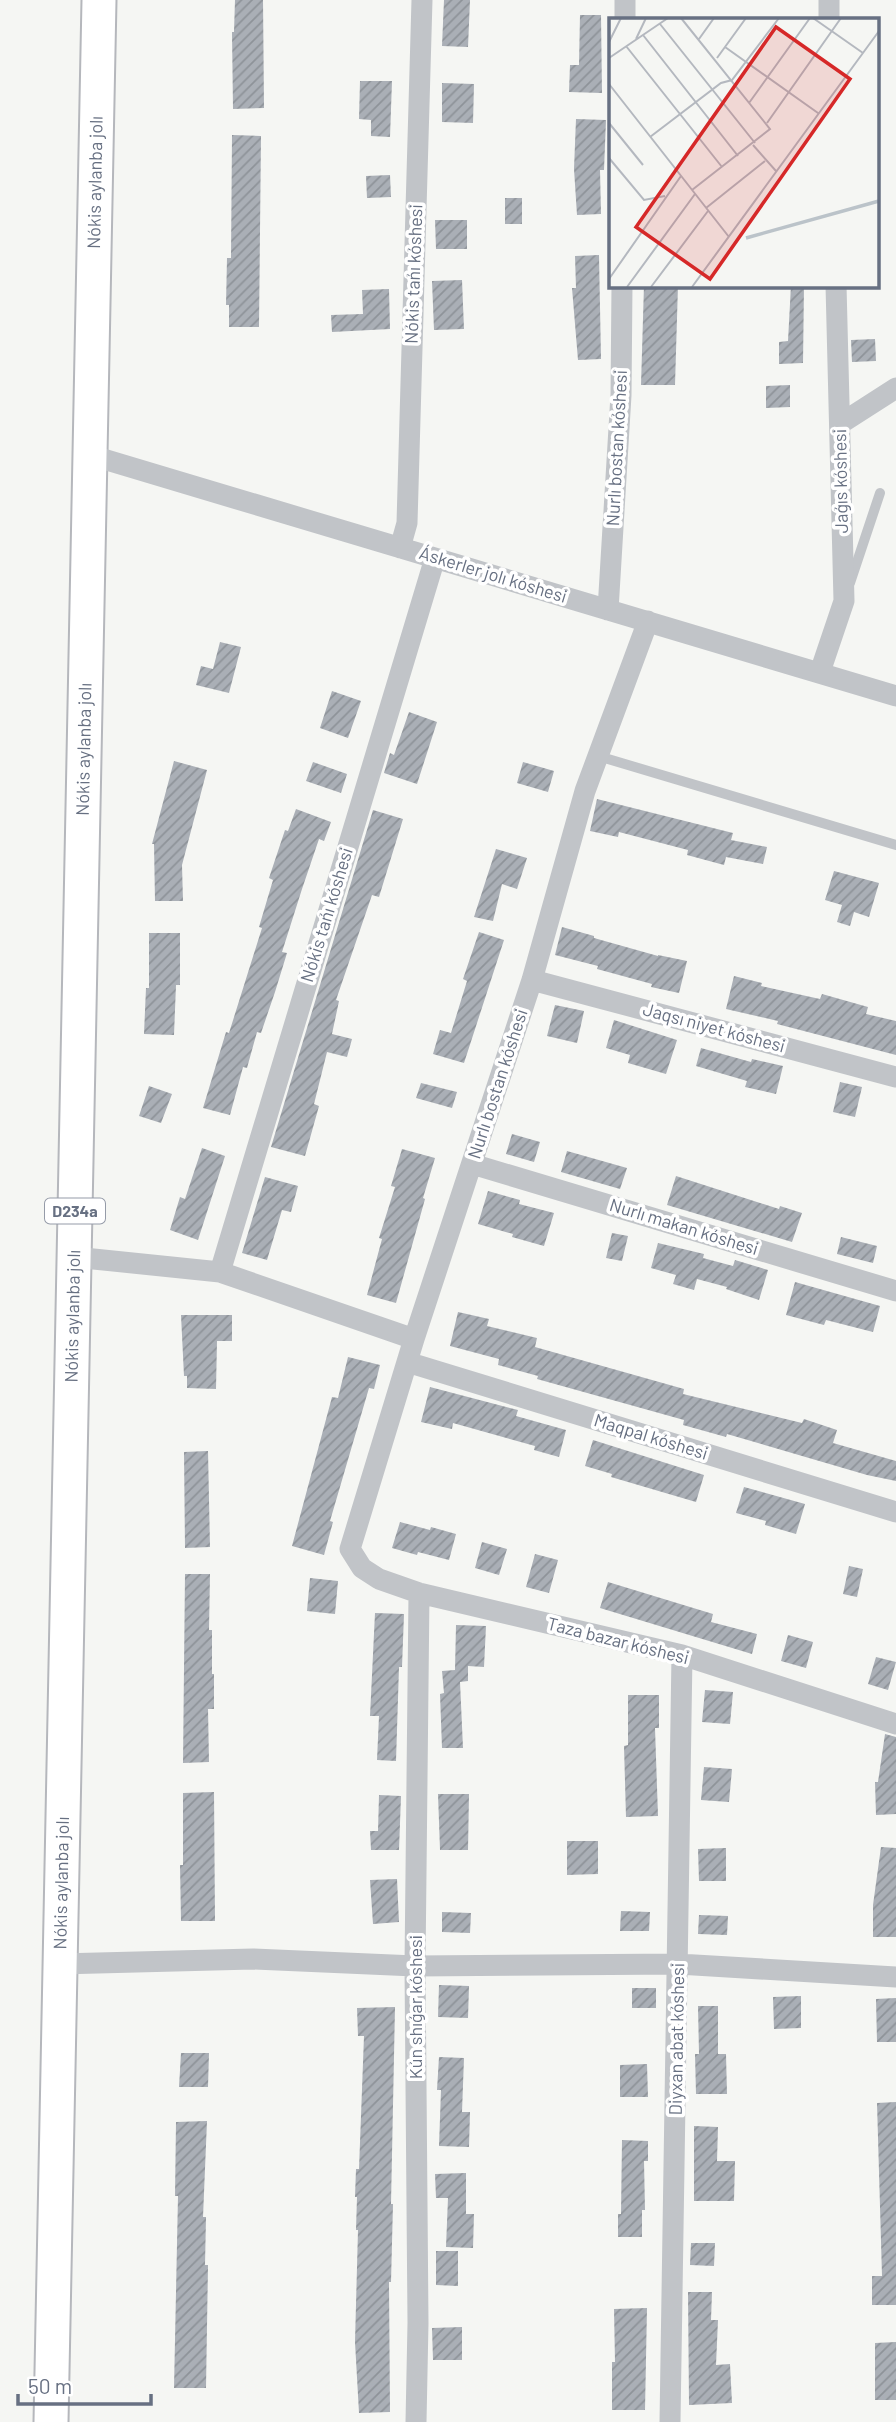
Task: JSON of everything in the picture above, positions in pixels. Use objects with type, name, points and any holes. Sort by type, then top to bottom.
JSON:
[{"type":"main road","name":"Nókis aylanba jolı","points":[[51,2422],[99,0]]},
{"type":"street","name":"Nókis tańı kóshesi","points":[[400,548],[407,523],[422,0]]},
{"type":"street","points":[[625,0],[625,18]]},
{"type":"street","points":[[829,0],[829,18]]},
{"type":"street","name":"Nurlı bostan kóshesi","points":[[608,610],[621,395],[622,287]]},
{"type":"street","name":"Jaǵıs kóshesi","points":[[820,672],[844,601],[836,287]]},
{"type":"street","points":[[840,424],[896,388]]},
{"type":"street","name":"Áskerler jolı kóshesi","points":[[90,455],[896,696]]},
{"type":"street","name":"Nókis tańı kóshesi","points":[[220,1272],[435,558]]},
{"type":"street","name":"Nurlı bostan kóshesi","points":[[350,1549],[414,1339],[532,979],[585,791],[648,621]]},
{"type":"street","name":"Jaqsı niyet kóshesi","points":[[532,979],[896,1077]]},
{"type":"street","name":"Nurlı makan kóshesi","points":[[472,1164],[896,1291]]},
{"type":"street","points":[[74,1257],[220,1272],[414,1339]]},
{"type":"street","name":"Maqpal kóshesi","points":[[407,1362],[896,1512]]},
{"type":"street","name":"Taza bazar kóshesi","points":[[350,1549],[362,1568],[379,1579],[419,1593],[682,1655],[896,1724]]},
{"type":"street","name":"Kún shıǵar kóshesi","points":[[416,2422],[418,2323],[415,1966],[419,1593]]},
{"type":"street","name":"Diyxan abat kóshesi","points":[[670,2422],[682,1655]]},
{"type":"street","points":[[60,1964],[253,1959],[415,1966],[678,1964],[896,1978]]},
{"type":"lane","points":[[844,601],[880,493]]},
{"type":"lane","points":[[598,755],[896,845]]},
{"type":"building","points":[[235,0],[263,0],[264,108],[233,109],[232,32]]},
{"type":"building","points":[[444,0],[470,0],[468,47],[442,46]]},
{"type":"building","points":[[580,15],[601,15],[602,93],[569,92],[570,65],[579,65]]},
{"type":"building","points":[[360,81],[392,81],[390,137],[371,136],[371,120],[359,119]]},
{"type":"building","points":[[442,83],[474,84],[473,123],[442,122]]},
{"type":"building","points":[[576,119],[606,120],[604,170],[600,170],[601,214],[577,215],[574,169]]},
{"type":"building","points":[[232,135],[261,136],[259,327],[229,327],[229,305],[226,305],[227,258],[231,258]]},
{"type":"building","points":[[390,175],[391,197],[367,198],[366,176]]},
{"type":"building","points":[[505,198],[522,198],[522,224],[505,224]]},
{"type":"building","points":[[435,220],[467,220],[467,249],[436,249]]},
{"type":"building","points":[[599,255],[601,359],[578,360],[572,288],[576,288],[575,256]]},
{"type":"building","points":[[462,280],[464,329],[434,330],[432,281]]},
{"type":"building","points":[[644,287],[678,287],[675,385],[641,385]]},
{"type":"building","points":[[791,287],[804,287],[803,363],[779,364],[779,342],[788,341]]},
{"type":"building","points":[[389,289],[390,329],[332,332],[331,315],[363,314],[362,290]]},
{"type":"building","points":[[875,339],[876,361],[852,362],[851,340]]},
{"type":"building","points":[[790,385],[790,407],[766,408],[766,386]]},
{"type":"building","points":[[220,642],[241,647],[229,693],[196,685],[201,666],[213,669]]},
{"type":"building","points":[[332,691],[361,701],[348,738],[320,728]]},
{"type":"building","points":[[409,712],[437,722],[417,784],[384,773],[390,753],[394,755]]},
{"type":"building","points":[[174,761],[207,770],[182,865],[183,901],[155,901],[152,844]]},
{"type":"building","points":[[313,762],[347,774],[341,793],[306,781]]},
{"type":"building","points":[[523,762],[554,771],[548,792],[517,783]]},
{"type":"building","points":[[597,799],[733,833],[731,840],[767,847],[763,864],[726,857],[724,865],[687,855],[688,850],[619,832],[618,837],[590,831]]},
{"type":"building","points":[[296,809],[331,822],[324,841],[319,839],[282,952],[287,953],[275,992],[261,1033],[257,1032],[247,1068],[243,1067],[230,1115],[203,1108],[262,928],[259,927],[273,880],[269,878],[285,830],[288,831]]},
{"type":"building","points":[[373,810],[403,819],[379,897],[372,895],[336,1000],[339,1001],[332,1034],[352,1039],[347,1057],[327,1052],[314,1104],[319,1106],[305,1156],[271,1147]]},
{"type":"building","points":[[496,849],[527,858],[517,889],[502,884],[493,921],[474,917]]},
{"type":"building","points":[[834,871],[879,883],[869,917],[854,912],[850,926],[837,922],[842,905],[825,900]]},
{"type":"building","points":[[562,927],[658,956],[687,961],[679,993],[651,987],[652,984],[597,969],[598,966],[555,955]]},
{"type":"building","points":[[479,932],[504,940],[464,1063],[433,1054],[440,1030],[451,1033],[467,981],[463,979]]},
{"type":"building","points":[[149,933],[180,933],[180,985],[176,985],[174,1035],[144,1034],[146,988],[149,988]]},
{"type":"building","points":[[734,976],[762,983],[761,986],[820,999],[822,994],[868,1007],[866,1014],[896,1021],[896,1055],[726,1009]]},
{"type":"building","points":[[555,1005],[584,1011],[577,1043],[547,1036]]},
{"type":"building","points":[[614,1020],[677,1040],[666,1074],[628,1063],[630,1055],[606,1048]]},
{"type":"building","points":[[701,1048],[751,1062],[752,1059],[783,1066],[776,1094],[745,1087],[747,1081],[696,1066]]},
{"type":"building","points":[[840,1082],[862,1087],[855,1117],[833,1112]]},
{"type":"building","points":[[421,1083],[457,1092],[452,1108],[416,1098]]},
{"type":"building","points":[[149,1086],[172,1094],[161,1123],[139,1116]]},
{"type":"building","points":[[512,1134],[540,1142],[534,1162],[506,1154]]},
{"type":"building","points":[[202,1148],[225,1156],[198,1240],[170,1230],[180,1197],[185,1199]]},
{"type":"building","points":[[402,1149],[435,1158],[396,1303],[367,1295]]},
{"type":"building","points":[[567,1151],[627,1168],[620,1189],[561,1172]]},
{"type":"building","points":[[676,1176],[779,1209],[780,1206],[802,1213],[792,1242],[667,1205]]},
{"type":"building","points":[[265,1177],[298,1186],[291,1212],[282,1210],[267,1260],[242,1253]]},
{"type":"building","points":[[488,1191],[520,1200],[519,1204],[554,1213],[544,1246],[478,1224]]},
{"type":"building","points":[[612,1233],[628,1236],[622,1261],[606,1258]]},
{"type":"building","points":[[841,1237],[877,1246],[873,1263],[837,1254]]},
{"type":"building","points":[[658,1243],[704,1254],[703,1258],[733,1266],[735,1260],[768,1270],[759,1300],[697,1279],[694,1290],[673,1284],[676,1275],[651,1268]]},
{"type":"building","points":[[795,1282],[880,1306],[873,1332],[826,1320],[824,1325],[786,1315]]},
{"type":"building","points":[[458,1312],[489,1319],[487,1326],[537,1338],[535,1347],[684,1389],[683,1394],[802,1423],[804,1419],[837,1430],[833,1443],[896,1461],[896,1481],[727,1434],[726,1437],[683,1425],[684,1420],[537,1379],[538,1376],[498,1365],[499,1359],[450,1346]]},
{"type":"building","points":[[181,1315],[232,1315],[232,1341],[217,1341],[216,1389],[187,1388]]},
{"type":"building","points":[[348,1357],[380,1365],[374,1389],[369,1388],[330,1521],[333,1522],[324,1555],[292,1546],[332,1397],[338,1398]]},
{"type":"building","points":[[430,1387],[518,1410],[516,1416],[566,1430],[559,1457],[534,1450],[535,1446],[453,1423],[452,1429],[421,1422]]},
{"type":"building","points":[[593,1440],[704,1475],[696,1502],[611,1477],[612,1474],[585,1466]]},
{"type":"building","points":[[208,1451],[210,1547],[185,1548],[184,1452]]},
{"type":"building","points":[[744,1487],[805,1504],[796,1534],[765,1525],[766,1521],[736,1513]]},
{"type":"building","points":[[400,1522],[456,1534],[449,1560],[392,1548]]},
{"type":"building","points":[[482,1542],[507,1549],[499,1575],[475,1568]]},
{"type":"building","points":[[535,1554],[558,1560],[549,1593],[526,1587]]},
{"type":"building","points":[[849,1566],[863,1569],[857,1597],[843,1594]]},
{"type":"building","points":[[185,1574],[210,1574],[209,1630],[212,1630],[214,1709],[208,1709],[209,1762],[183,1763]]},
{"type":"building","points":[[310,1578],[338,1581],[335,1614],[307,1611]]},
{"type":"building","points":[[608,1582],[713,1614],[711,1622],[757,1634],[752,1654],[600,1608]]},
{"type":"building","points":[[375,1613],[404,1614],[402,1667],[399,1667],[396,1761],[377,1760],[379,1716],[370,1716]]},
{"type":"building","points":[[456,1625],[486,1626],[484,1667],[468,1666],[468,1681],[460,1682],[463,1748],[442,1748],[442,1671],[455,1670]]},
{"type":"building","points":[[788,1635],[813,1642],[806,1668],[781,1661]]},
{"type":"building","points":[[876,1657],[896,1662],[888,1690],[868,1684]]},
{"type":"building","points":[[705,1690],[733,1692],[730,1724],[702,1722]]},
{"type":"building","points":[[628,1695],[659,1695],[659,1728],[655,1728],[658,1816],[626,1817],[624,1746],[628,1745]]},
{"type":"building","points":[[885,1734],[896,1737],[896,1814],[876,1815],[875,1782],[878,1782]]},
{"type":"building","points":[[704,1767],[732,1769],[729,1802],[701,1800]]},
{"type":"building","points":[[214,1792],[215,1921],[181,1921],[183,1793]]},
{"type":"building","points":[[438,1794],[469,1794],[468,1850],[440,1850]]},
{"type":"building","points":[[379,1795],[401,1796],[399,1850],[371,1850],[370,1831],[378,1831]]},
{"type":"building","points":[[567,1841],[598,1841],[598,1874],[567,1875]]},
{"type":"building","points":[[881,1847],[896,1848],[896,1937],[873,1937],[873,1905]]},
{"type":"building","points":[[726,1848],[726,1881],[699,1881],[698,1849]]},
{"type":"building","points":[[397,1879],[399,1922],[373,1924],[370,1880]]},
{"type":"building","points":[[621,1911],[650,1912],[649,1931],[620,1931]]},
{"type":"building","points":[[442,1912],[471,1913],[470,1933],[442,1932]]},
{"type":"building","points":[[699,1915],[728,1916],[727,1935],[698,1934]]},
{"type":"building","points":[[439,1985],[469,1986],[468,2018],[438,2017]]},
{"type":"building","points":[[632,1988],[656,1988],[656,2008],[632,2008]]},
{"type":"building","points":[[801,1996],[801,2028],[774,2029],[773,1997]]},
{"type":"building","points":[[896,1998],[896,2042],[877,2042],[876,1999]]},
{"type":"building","points":[[698,2006],[718,2006],[718,2054],[726,2054],[727,2094],[696,2094]]},
{"type":"building","points":[[395,2007],[393,2204],[389,2282],[390,2412],[359,2413],[355,2342],[358,2230],[355,2197],[356,2169],[359,2169],[364,2036],[358,2036],[357,2008]]},
{"type":"building","points":[[181,2053],[209,2053],[208,2087],[179,2087]]},
{"type":"building","points":[[439,2057],[464,2058],[462,2112],[470,2112],[469,2147],[439,2146]]},
{"type":"building","points":[[647,2064],[648,2097],[620,2097],[620,2065]]},
{"type":"building","points":[[896,2102],[896,2305],[872,2305],[872,2276],[882,2276],[877,2103]]},
{"type":"building","points":[[207,2121],[203,2217],[206,2217],[205,2265],[208,2265],[206,2388],[174,2388],[178,2196],[175,2196],[176,2122]]},
{"type":"building","points":[[694,2126],[718,2127],[717,2161],[735,2161],[734,2201],[694,2201]]},
{"type":"building","points":[[622,2140],[648,2141],[648,2161],[644,2161],[645,2210],[642,2210],[642,2237],[618,2237]]},
{"type":"building","points":[[466,2173],[466,2214],[474,2214],[473,2248],[446,2247],[448,2198],[436,2198],[435,2174]]},
{"type":"building","points":[[691,2243],[715,2243],[714,2266],[690,2265]]},
{"type":"building","points":[[436,2251],[458,2251],[458,2286],[436,2285]]},
{"type":"building","points":[[688,2292],[712,2292],[711,2320],[718,2320],[716,2365],[730,2364],[732,2403],[689,2405]]},
{"type":"building","points":[[647,2308],[645,2410],[612,2410],[614,2309]]},
{"type":"building","points":[[462,2327],[462,2360],[433,2360],[432,2328]]},
{"type":"building","points":[[896,2342],[896,2400],[875,2400],[875,2343]]}]
